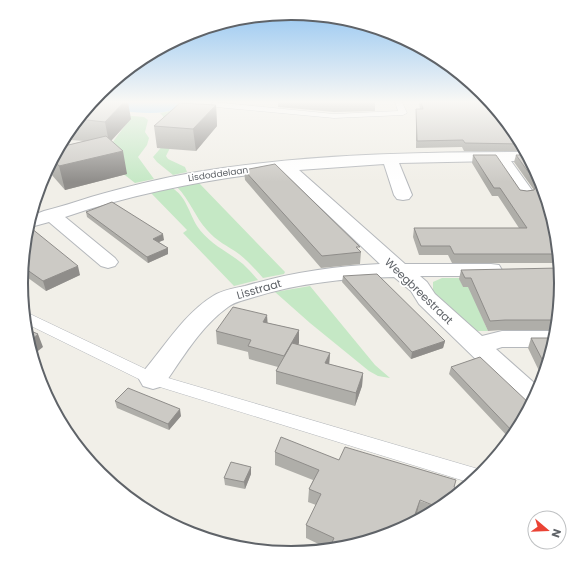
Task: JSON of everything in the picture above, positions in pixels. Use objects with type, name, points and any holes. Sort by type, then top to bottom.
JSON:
[{"type":"street","points":[[500,157],[525,193]]},
{"type":"street","name":"Lisdoddelaan","points":[[36,220],[93,201],[169,182],[243,170],[390,159],[522,157]]},
{"type":"street","points":[[390,159],[402,196]]},
{"type":"street","name":"Weegbreestraat","points":[[286,166],[419,287],[427,299],[529,394]]},
{"type":"street","points":[[51,215],[108,262]]},
{"type":"street","name":"Lisstraat","points":[[153,379],[201,318],[221,300],[265,286],[300,279],[359,272],[513,270]]},
{"type":"street","points":[[477,346],[502,339],[548,338]]},
{"type":"lane","points":[[32,320],[153,379],[471,475]]},
{"type":"green space","points":[[123,128],[146,128],[145,132],[149,138],[147,145],[138,157],[154,179],[135,183],[92,149],[112,143]]},
{"type":"green space","points":[[164,128],[180,128],[166,156],[168,159],[185,167],[187,172],[173,175],[153,157],[165,143]]},
{"type":"green space","points":[[199,183],[285,272],[284,274],[263,278],[235,251],[211,234],[199,220],[182,192],[177,187]]},
{"type":"green space","points":[[172,188],[181,195],[197,226],[207,238],[243,264],[258,280],[234,286],[183,233],[187,230],[151,193]]},
{"type":"green space","points":[[442,278],[459,278],[463,287],[554,287],[554,289],[478,308],[488,331],[475,331],[433,294],[433,282]]},
{"type":"green space","points":[[310,286],[375,365],[390,378],[378,376],[369,371],[310,323],[275,292]]},
{"type":"building","points":[[417,128],[504,128],[514,144],[465,143],[463,140],[417,141]]},
{"type":"building","points":[[106,136],[123,151],[59,166],[57,164],[68,145]]},
{"type":"building","points":[[473,155],[496,155],[520,190],[534,190],[536,186],[546,215],[553,254],[454,254],[450,246],[421,246],[414,228],[527,228],[500,188],[494,188]]},
{"type":"building","points":[[516,155],[521,155],[531,176]]},
{"type":"building","points":[[275,164],[360,247],[356,247],[361,252],[322,256],[244,170]]},
{"type":"building","points":[[112,202],[163,234],[153,239],[168,248],[147,257],[86,212]]},
{"type":"building","points":[[34,231],[78,266],[43,281],[29,271]]},
{"type":"building","points":[[554,268],[554,300],[551,320],[490,321],[471,278],[465,278],[461,270]]},
{"type":"building","points":[[377,274],[445,341],[412,352],[343,276]]},
{"type":"building","points":[[233,307],[267,315],[263,322],[299,330],[284,356],[248,346],[251,340],[216,331]]},
{"type":"building","points":[[531,338],[548,338],[543,361]]},
{"type":"building","points":[[292,343],[330,353],[325,363],[363,373],[356,393],[276,371]]},
{"type":"building","points":[[480,357],[526,401],[510,429],[451,367]]},
{"type":"building","points":[[128,388],[180,409],[168,424],[115,401]]},
{"type":"building","points":[[281,437],[339,460],[345,447],[456,480],[454,487],[456,488],[433,505],[420,500],[415,515],[408,519],[376,532],[332,543],[334,538],[306,525],[321,494],[309,489],[319,470],[275,452]]},
{"type":"building","points":[[231,462],[251,467],[244,482],[224,478]]}]
